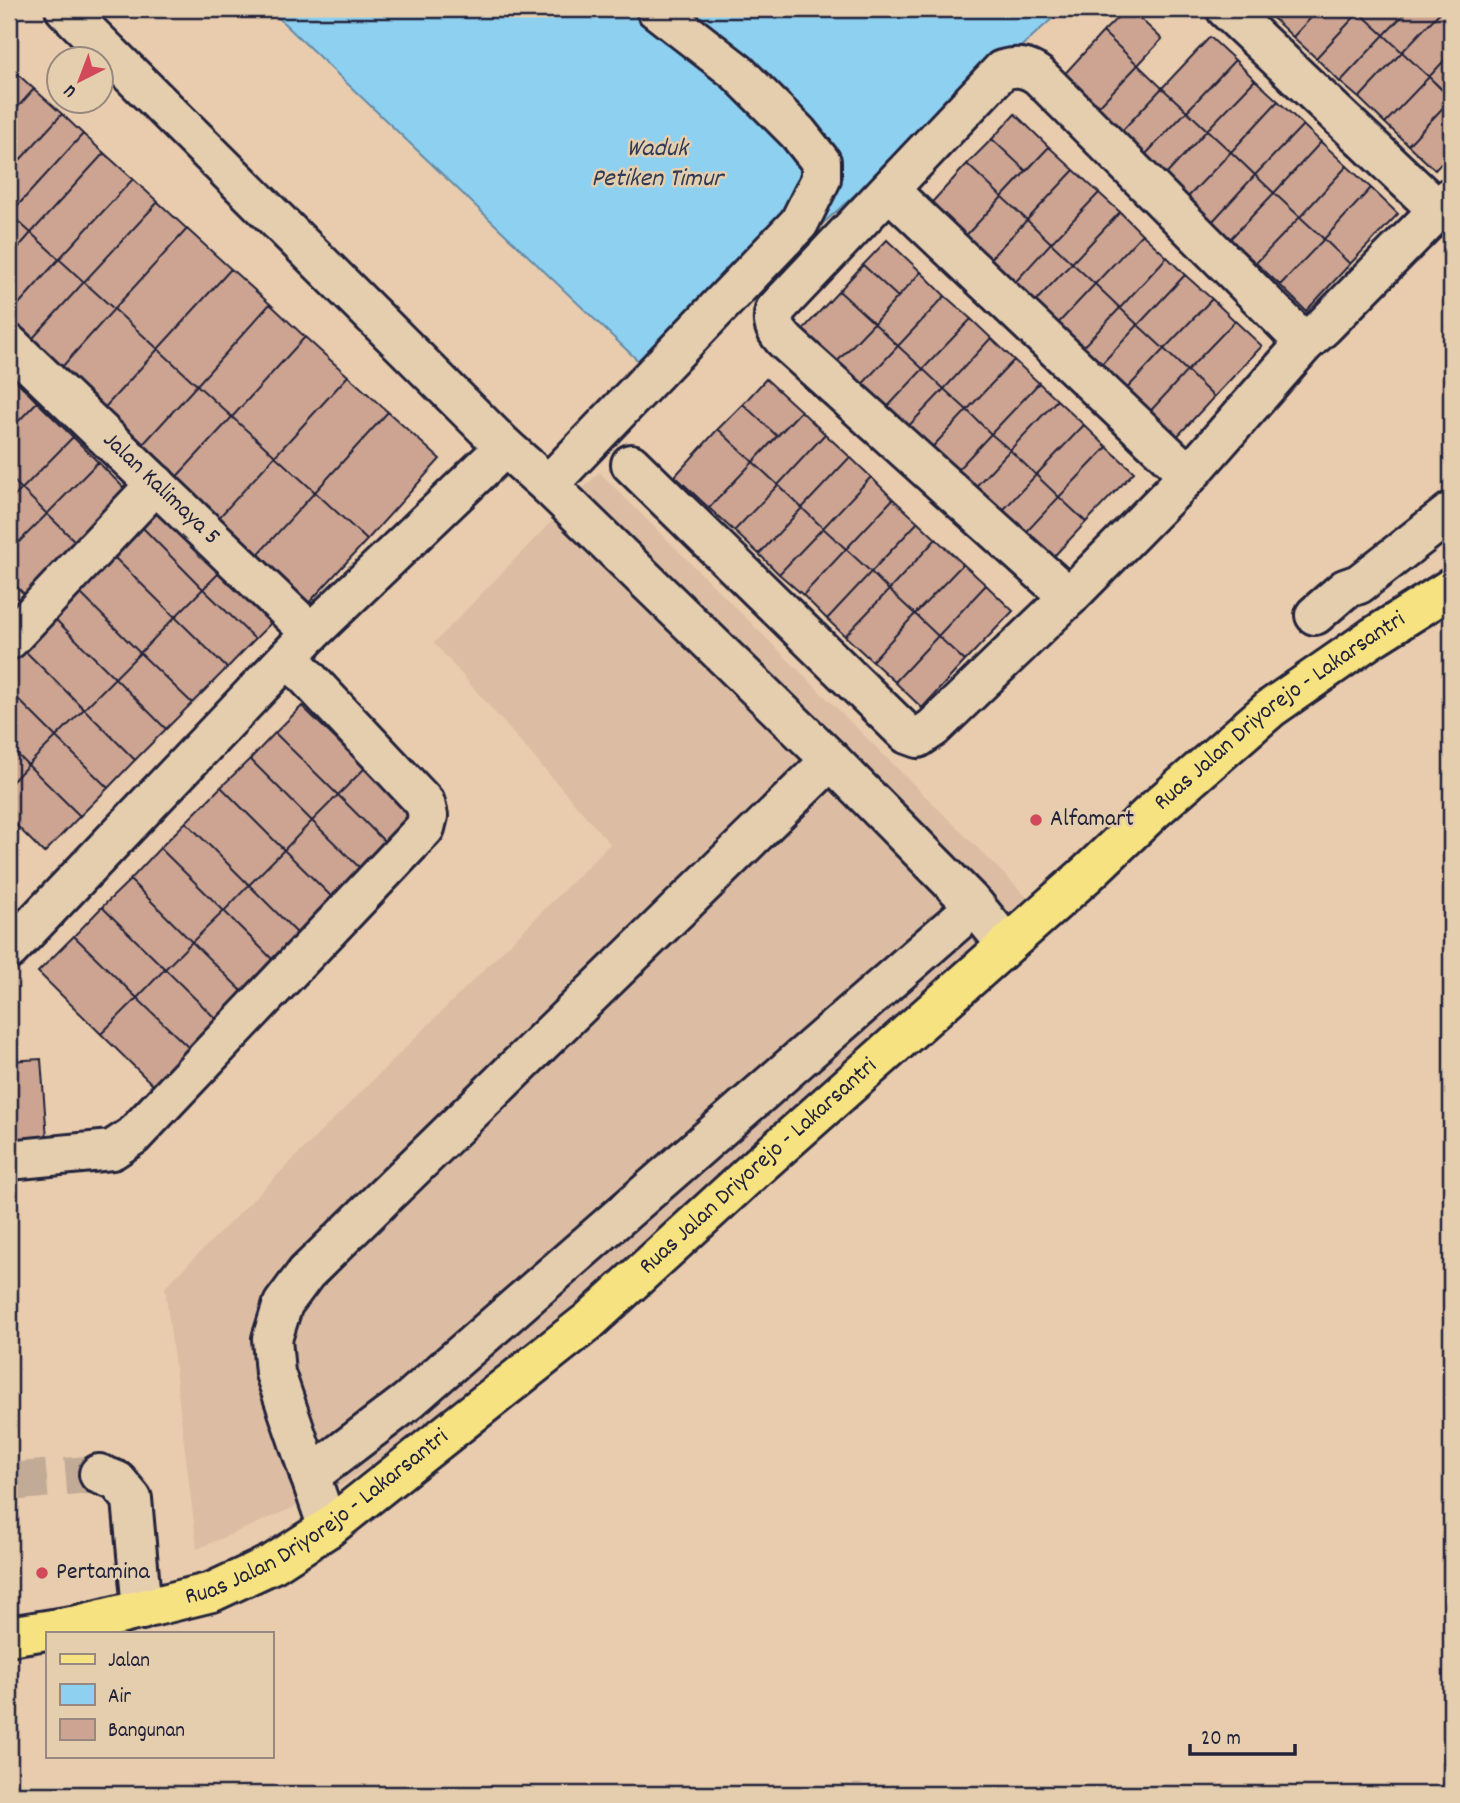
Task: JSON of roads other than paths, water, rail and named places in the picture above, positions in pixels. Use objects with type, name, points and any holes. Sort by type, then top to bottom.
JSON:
[{"type":"main road","name":"Ruas Jalan Driyorejo - Lakarsantri","points":[[9,1636],[78,1625],[212,1592],[274,1563],[328,1528],[589,1321],[1270,708],[1373,637],[1451,588]]},
{"type":"street","points":[[65,9],[505,447],[548,485],[831,760],[975,906],[1006,944]]},
{"type":"street","points":[[548,485],[799,223],[821,179],[821,162],[798,133],[737,72],[656,9]]},
{"type":"street","points":[[631,464],[907,734],[918,738],[933,728],[1069,597],[1189,475],[1305,343],[1444,204],[1226,9]]},
{"type":"street","points":[[1069,597],[787,344],[775,328],[775,310],[1003,70],[1014,67],[1031,70],[1305,343]]},
{"type":"street","points":[[889,190],[1189,475]]},
{"type":"street","name":"Jalan Kalimaya 5","points":[[9,344],[156,484],[300,646],[425,803],[428,816],[425,828],[133,1136],[112,1150],[9,1160]]},
{"type":"street","points":[[9,950],[300,646],[505,447]]},
{"type":"street","points":[[16,619],[156,484]]},
{"type":"street","points":[[1315,615],[1345,589],[1359,584],[1451,512]]},
{"type":"street","points":[[328,1528],[275,1373],[272,1339],[284,1304],[291,1293],[306,1273],[831,760]]},
{"type":"street","points":[[310,1476],[407,1402],[975,906]]},
{"type":"street","points":[[99,1474],[117,1481],[132,1499],[142,1609]]},
{"type":"water","name":"Waduk Petiken Timur","points":[[269,9],[1063,9],[653,375]]},
{"type":"tunnel","points":[[9,1482],[99,1474]]},
{"type":"place","name":"Alfamart","points":[[1036,820]]},
{"type":"place","name":"Pertamina","points":[[42,1573]]}]
